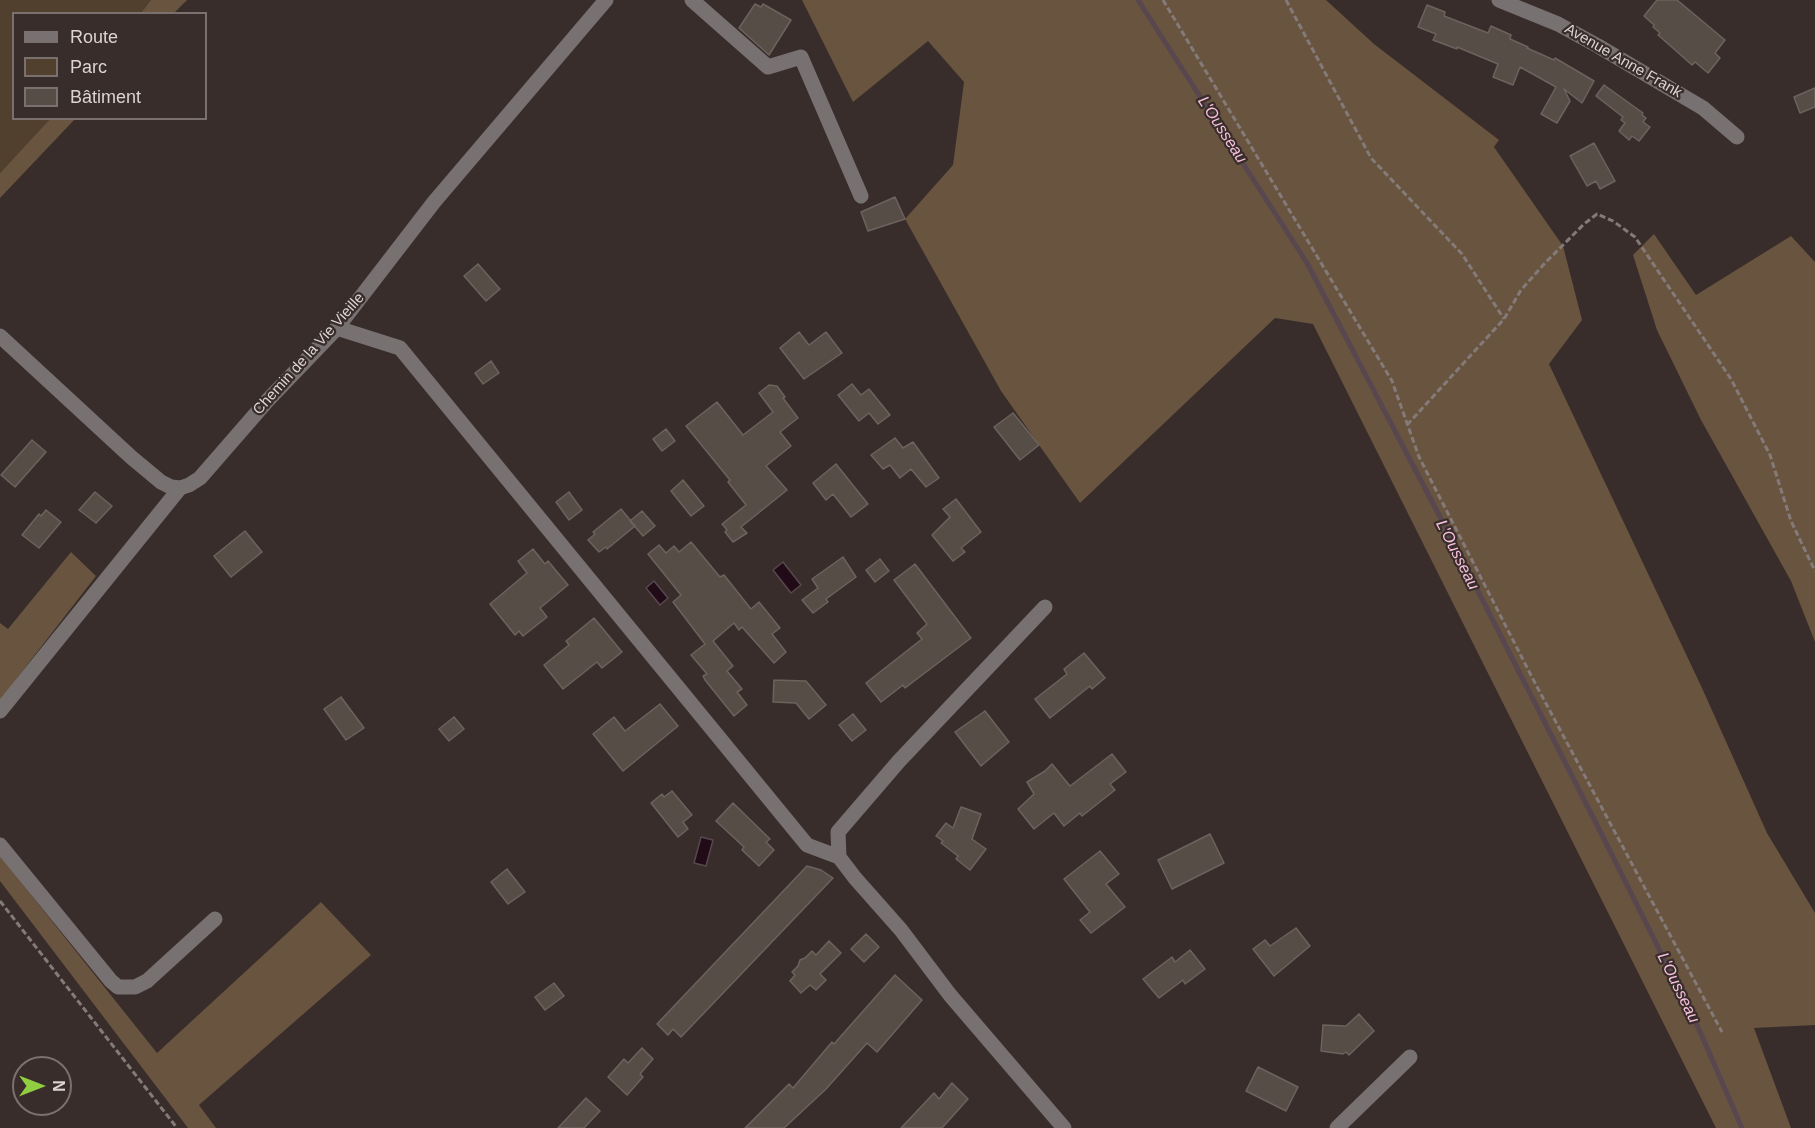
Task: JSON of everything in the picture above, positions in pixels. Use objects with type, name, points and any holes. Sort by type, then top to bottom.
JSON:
[{"type":"street","name":"Chemin de la Vie Vieille","points":[[0,711],[180,488],[200,478],[267,401],[337,328],[434,202],[606,0]]},
{"type":"street","points":[[692,0],[768,68],[801,57],[861,196]]},
{"type":"street","name":"Avenue Anne Frank","points":[[1499,0],[1558,24],[1588,41],[1703,108],[1737,137]]},
{"type":"street","points":[[337,328],[400,348],[807,845],[839,857],[901,930],[950,995],[1064,1128]]},
{"type":"street","points":[[0,336],[130,457],[161,482],[180,488]]},
{"type":"street","points":[[839,857],[838,832],[899,761],[1045,608]]},
{"type":"street","points":[[0,845],[118,987],[135,987],[147,981],[215,919]]},
{"type":"street","points":[[1343,1126],[1410,1057]]},
{"type":"path","points":[[1163,0],[1392,381],[1419,457],[1535,683],[1722,1032]]},
{"type":"path","points":[[1286,0],[1371,158],[1462,254],[1504,319]]},
{"type":"path","points":[[1407,425],[1504,319],[1521,290],[1545,263],[1597,214],[1613,221],[1635,237],[1731,378],[1770,455],[1791,521],[1815,571]]},
{"type":"path","points":[[0,901],[177,1128]]},
{"type":"green space","points":[[0,0],[151,0],[142,12],[12,12],[12,120],[49,120],[0,173]]},
{"type":"shaded area","points":[[151,0],[187,0],[175,12],[142,12]]},
{"type":"shaded area","points":[[802,0],[1326,0],[1374,44],[1499,140],[1494,147],[1563,246],[1582,320],[1549,364],[1702,688],[1767,833],[1815,913],[1815,1025],[1754,1028],[1791,1128],[1716,1128],[1313,324],[1275,318],[1080,503],[1001,391],[905,219],[953,165],[964,82],[928,41],[853,102]]},
{"type":"shaded area","points":[[49,120],[74,120],[0,198],[0,173]]},
{"type":"shaded area","points":[[1654,234],[1696,295],[1791,236],[1815,262],[1815,642],[1791,581],[1701,420],[1657,330],[1633,255]]},
{"type":"shaded area","points":[[71,552],[96,576],[0,700],[0,623],[8,629]]},
{"type":"shaded area","points":[[783,562],[801,585],[791,593],[773,570]]},
{"type":"shaded area","points":[[654,581],[668,598],[660,605],[646,588]]},
{"type":"shaded area","points":[[701,837],[713,840],[706,866],[694,863]]},
{"type":"shaded area","points":[[0,856],[157,1053],[321,902],[371,955],[199,1105],[216,1128],[188,1128],[0,881]]},
{"type":"building","points":[[1657,0],[1677,0],[1725,40],[1715,53],[1720,58],[1708,73],[1695,62],[1692,65],[1658,35],[1660,33],[1644,16]]},
{"type":"building","points":[[755,4],[761,7],[763,4],[791,20],[769,55],[739,28]]},
{"type":"building","points":[[1427,5],[1445,12],[1444,16],[1488,33],[1491,26],[1511,35],[1510,39],[1554,60],[1555,58],[1594,81],[1582,103],[1564,89],[1570,101],[1557,123],[1541,114],[1556,87],[1520,67],[1513,85],[1493,77],[1498,64],[1433,40],[1436,34],[1418,27]]},
{"type":"building","points":[[1604,85],[1643,113],[1642,115],[1646,118],[1643,122],[1650,127],[1639,141],[1632,136],[1629,140],[1619,131],[1625,123],[1621,120],[1623,117],[1596,96]]},
{"type":"building","points":[[1815,88],[1815,107],[1800,113],[1794,97]]},
{"type":"building","points":[[1594,143],[1615,181],[1600,189],[1596,181],[1587,186],[1570,156]]},
{"type":"building","points":[[895,197],[905,219],[868,231],[861,212]]},
{"type":"building","points":[[478,264],[500,289],[486,301],[464,276]]},
{"type":"building","points":[[799,332],[809,345],[826,332],[842,353],[804,379],[780,348]]},
{"type":"building","points":[[491,361],[499,373],[483,384],[475,373]]},
{"type":"building","points":[[852,384],[861,395],[869,389],[890,415],[878,424],[869,413],[859,421],[838,395]]},
{"type":"building","points":[[769,385],[777,386],[798,418],[780,432],[791,446],[766,466],[787,490],[741,527],[747,533],[733,542],[722,524],[746,505],[728,482],[730,480],[686,426],[717,402],[743,435],[773,412],[759,393]]},
{"type":"building","points":[[1013,413],[1039,445],[1020,460],[994,427]]},
{"type":"building","points":[[666,429],[675,441],[662,451],[653,439]]},
{"type":"building","points":[[895,438],[903,448],[913,442],[939,478],[926,487],[911,469],[900,478],[890,465],[883,469],[871,455]]},
{"type":"building","points":[[32,440],[46,452],[15,487],[1,475]]},
{"type":"building","points":[[836,464],[868,504],[851,517],[833,494],[826,500],[813,483]]},
{"type":"building","points":[[683,480],[704,506],[691,516],[671,491]]},
{"type":"building","points":[[95,492],[112,506],[96,523],[79,510]]},
{"type":"building","points":[[569,492],[582,510],[569,520],[556,502]]},
{"type":"building","points":[[956,499],[981,532],[961,548],[965,552],[953,561],[932,535],[950,517],[943,509]]},
{"type":"building","points":[[621,509],[635,526],[607,549],[606,547],[599,552],[588,540],[595,534],[593,532]]},
{"type":"building","points":[[46,510],[61,522],[39,548],[22,535],[39,514],[41,516]]},
{"type":"building","points":[[642,511],[655,526],[643,536],[630,521]]},
{"type":"building","points":[[245,531],[262,552],[231,577],[214,556]]},
{"type":"building","points":[[691,542],[720,577],[724,575],[751,609],[759,602],[780,628],[772,634],[786,652],[774,663],[742,627],[739,630],[734,623],[713,641],[733,666],[727,671],[742,689],[737,692],[747,705],[734,716],[705,680],[703,676],[707,674],[691,655],[705,644],[673,602],[681,595],[648,554],[659,545],[666,553],[674,546],[679,552]]},
{"type":"building","points":[[533,549],[545,564],[548,561],[568,585],[540,608],[547,617],[523,636],[519,631],[515,635],[490,604],[527,573],[518,561]]},
{"type":"building","points":[[843,557],[856,577],[826,599],[828,602],[813,613],[802,600],[818,588],[812,579]]},
{"type":"building","points":[[880,559],[889,571],[875,582],[866,570]]},
{"type":"building","points":[[915,564],[971,638],[905,688],[903,685],[881,702],[866,683],[922,639],[917,633],[927,624],[894,580]]},
{"type":"building","points":[[594,618],[622,652],[602,668],[597,662],[563,689],[544,665],[569,645],[566,641]]},
{"type":"building","points":[[1084,653],[1105,678],[1092,689],[1090,686],[1050,718],[1035,699],[1067,674],[1064,669]]},
{"type":"building","points":[[774,680],[806,681],[826,705],[809,719],[796,703],[773,702]]},
{"type":"building","points":[[341,697],[364,728],[346,740],[324,709]]},
{"type":"building","points":[[660,704],[678,726],[623,771],[593,734],[614,717],[625,731]]},
{"type":"building","points":[[985,711],[1009,742],[981,766],[955,732]]},
{"type":"building","points":[[853,714],[866,730],[852,741],[839,725]]},
{"type":"building","points":[[454,717],[464,729],[449,741],[439,729]]},
{"type":"building","points":[[1112,754],[1126,772],[1110,784],[1115,790],[1082,816],[1080,813],[1064,826],[1054,813],[1034,829],[1018,809],[1034,794],[1027,782],[1052,764],[1070,786]]},
{"type":"building","points":[[672,791],[692,815],[683,822],[688,829],[678,837],[651,803],[662,794],[664,797]]},
{"type":"building","points":[[733,803],[770,839],[766,842],[774,850],[759,866],[742,850],[744,847],[716,821]]},
{"type":"building","points":[[961,807],[981,814],[972,839],[986,849],[970,870],[956,859],[958,856],[941,843],[943,841],[936,836],[946,823],[953,828]]},
{"type":"building","points":[[1210,834],[1224,863],[1172,889],[1158,860]]},
{"type":"building","points":[[1100,851],[1119,874],[1106,884],[1125,907],[1091,933],[1080,920],[1090,912],[1064,879]]},
{"type":"building","points":[[807,866],[821,870],[833,878],[681,1037],[673,1029],[668,1035],[657,1024]]},
{"type":"building","points":[[507,869],[525,892],[508,904],[491,882]]},
{"type":"building","points":[[1296,928],[1310,946],[1274,976],[1253,949],[1265,940],[1270,946]]},
{"type":"building","points":[[866,934],[879,947],[864,962],[851,949]]},
{"type":"building","points":[[829,941],[841,953],[820,974],[826,980],[816,990],[810,985],[801,993],[790,981],[795,975],[792,972],[800,960],[812,951],[816,955]]},
{"type":"building","points":[[1190,950],[1205,969],[1185,984],[1183,980],[1159,998],[1143,979],[1172,957],[1175,962]]},
{"type":"building","points":[[895,975],[922,1000],[877,1052],[867,1043],[826,1089],[784,1128],[745,1128],[789,1084],[793,1088],[832,1042],[834,1044]]},
{"type":"building","points":[[554,983],[564,996],[545,1010],[535,997]]},
{"type":"building","points":[[1359,1014],[1374,1031],[1349,1055],[1346,1052],[1343,1054],[1321,1051],[1323,1025],[1346,1026]]},
{"type":"building","points":[[642,1048],[653,1059],[640,1074],[643,1077],[627,1095],[608,1077],[624,1059],[628,1063]]},
{"type":"building","points":[[1258,1067],[1298,1087],[1286,1111],[1246,1091]]},
{"type":"building","points":[[952,1083],[968,1099],[942,1128],[901,1128],[934,1093],[939,1099]]},
{"type":"building","points":[[586,1098],[600,1111],[584,1128],[558,1128]]},
{"type":"waterway","name":"L'Ousseau","points":[[1138,0],[1307,263],[1450,536],[1602,835],[1698,1027],[1742,1128]]}]
